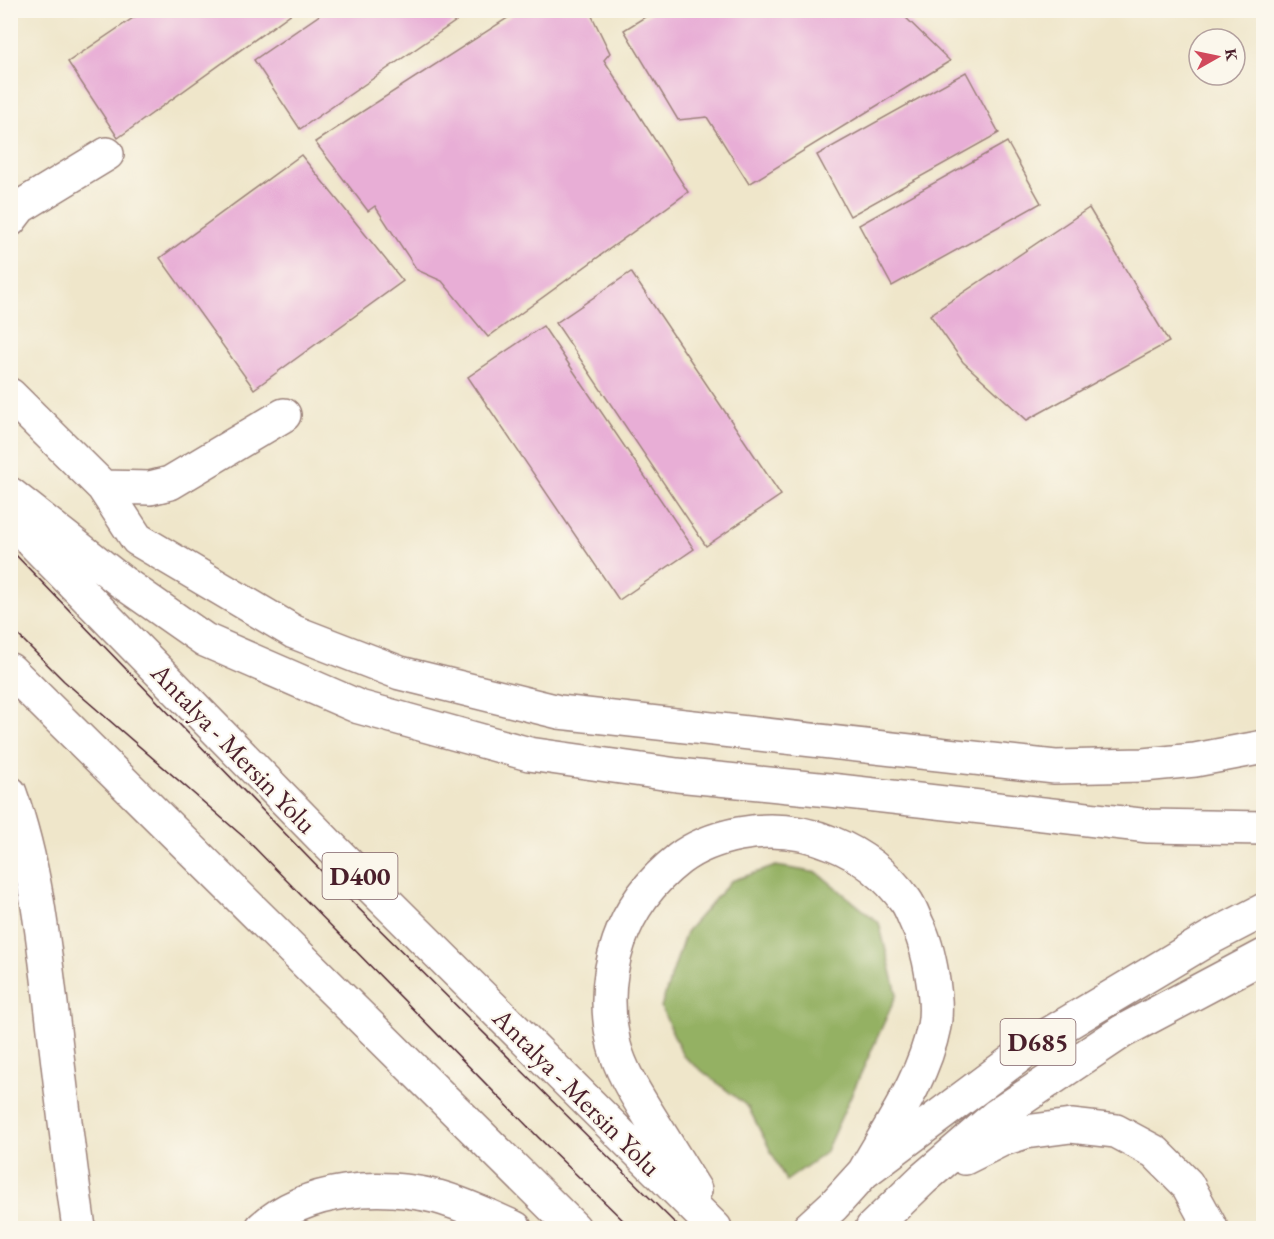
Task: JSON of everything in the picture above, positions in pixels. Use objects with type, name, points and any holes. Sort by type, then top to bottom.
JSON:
[{"type":"main road","points":[[10,220],[20,207],[106,154]]},
{"type":"main road","points":[[10,395],[103,487],[137,539],[294,632],[400,673],[559,712],[1055,767],[1143,765],[1195,760],[1263,747]]},
{"type":"main road","points":[[103,487],[150,488],[170,483],[284,415]]},
{"type":"main road","points":[[10,494],[122,582],[205,640],[359,707],[529,754],[677,775],[1149,826],[1263,828]]},
{"type":"main road","name":"Antalya - Mersin Yolu","points":[[10,519],[328,844],[717,1228]]},
{"type":"main road","points":[[10,670],[574,1228]]},
{"type":"main road","points":[[10,793],[19,817],[30,862],[45,949],[66,1141],[79,1228]]},
{"type":"main road","points":[[717,1228],[630,1085],[614,1045],[609,1004],[612,961],[615,951],[626,921],[649,885],[681,857],[719,838],[760,830],[782,831],[803,833],[843,846],[878,870],[906,902],[925,940],[933,982],[935,1024],[922,1066],[864,1172]]},
{"type":"main road","name":"D685","points":[[808,1228],[834,1205],[864,1172],[1046,1036],[1210,938],[1263,910]]},
{"type":"main road","name":"D685","points":[[872,1228],[923,1179],[996,1116],[1123,1031],[1263,956]]},
{"type":"main road","points":[[923,1179],[1003,1139],[1025,1132],[1071,1126],[1116,1131],[1155,1152],[1187,1184],[1211,1228]]},
{"type":"main road","points":[[262,1228],[272,1220],[312,1199],[355,1190],[438,1197],[515,1228]]},
{"type":"green space","points":[[776,866],[818,873],[879,923],[897,994],[825,1153],[786,1181],[748,1107],[683,1056],[661,1007],[686,932],[731,881]]},
{"type":"building","points":[[145,10],[296,10],[118,138],[68,62]]},
{"type":"building","points":[[327,10],[472,10],[300,129],[254,60]]},
{"type":"building","points":[[520,10],[589,10],[610,53],[604,60],[688,192],[488,337],[442,281],[417,270],[375,206],[368,211],[315,142]]},
{"type":"building","points":[[656,10],[898,10],[950,61],[749,184],[707,117],[678,120],[624,30]]},
{"type":"building","points":[[966,72],[999,133],[850,216],[817,155]]},
{"type":"building","points":[[1007,142],[1041,203],[892,286],[859,225]]},
{"type":"building","points":[[301,155],[403,281],[254,389],[160,258]]},
{"type":"building","points":[[1089,208],[1169,342],[1027,420],[963,362],[930,315]]},
{"type":"building","points":[[631,272],[781,495],[706,546],[556,323]]},
{"type":"building","points":[[543,326],[694,549],[619,600],[468,377]]},
{"type":"tram line","points":[[10,549],[330,880],[680,1228]]},
{"type":"tram line","points":[[10,627],[64,681],[246,839],[538,1137],[631,1228]]}]
